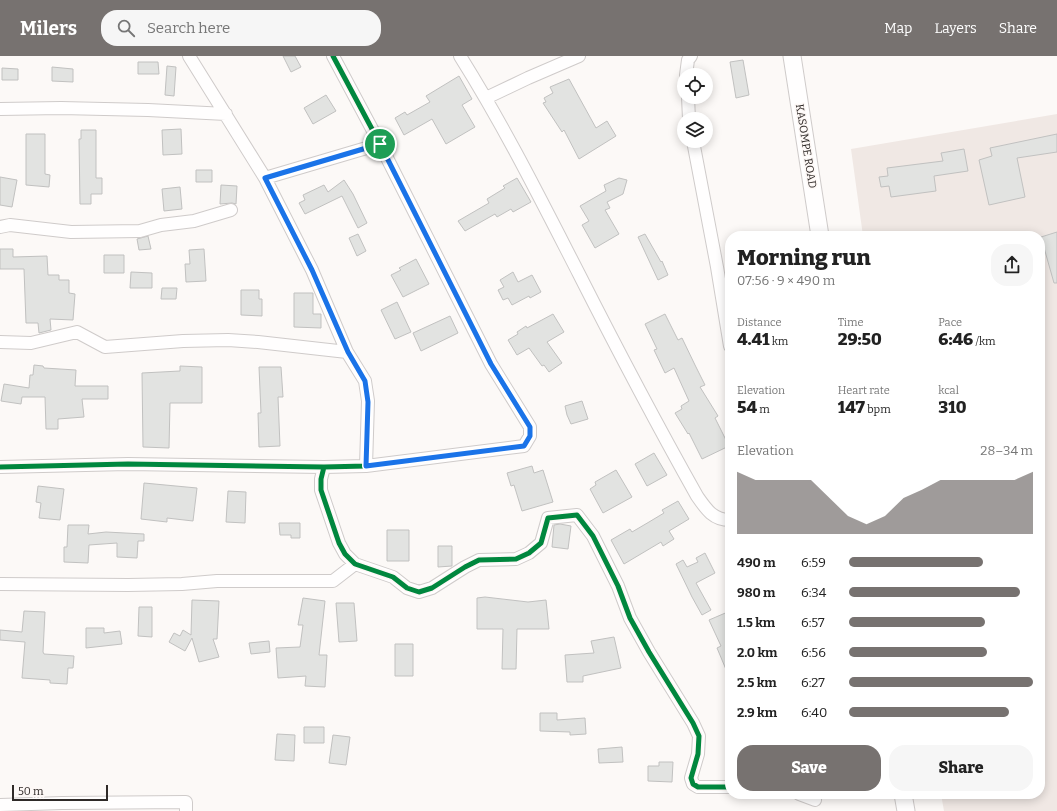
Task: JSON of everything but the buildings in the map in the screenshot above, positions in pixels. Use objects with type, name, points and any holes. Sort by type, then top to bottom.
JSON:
[{"type":"street","points":[[189,56],[265,178],[312,270],[348,352],[365,381],[368,402],[366,466]]},
{"type":"street","points":[[0,467],[128,464],[324,467],[366,466],[524,446],[530,436],[530,427],[491,364],[380,144],[333,56]]},
{"type":"street","points":[[460,56],[486,98],[514,149],[625,365],[697,496],[708,512],[722,520],[725,520]]},
{"type":"street","points":[[486,98],[578,56]]},
{"type":"street","points":[[687,68],[688,60],[691,56]]},
{"type":"street","name":"KASOMPE ROAD","points":[[792,56],[819,231]]},
{"type":"street","points":[[0,109],[61,108],[226,114]]},
{"type":"street","points":[[265,178],[380,144]]},
{"type":"street","points":[[694,148],[725,316]]},
{"type":"street","points":[[0,227],[10,225],[71,232],[140,231],[161,225],[194,221],[231,210]]},
{"type":"street","points":[[0,342],[31,343],[78,332],[105,347],[183,341],[228,340],[348,352]]},
{"type":"street","points":[[324,467],[320,479],[321,490],[339,543],[345,554],[355,564],[393,577],[407,588],[419,592],[432,588],[464,567],[479,560],[516,560],[529,553],[541,542],[548,518],[577,515],[594,536],[618,586],[630,618],[649,652],[694,723],[699,736],[698,754],[690,778],[692,784],[698,787],[725,787]]},
{"type":"street","points":[[0,584],[128,585],[182,584],[217,581],[333,581],[355,564]]},
{"type":"street","points":[[905,799],[906,811]]},
{"type":"street","points":[[0,805],[186,802],[186,811]]},
{"type":"shaded area","points":[[1057,114],[1057,811],[944,811],[942,799],[1045,799],[1045,231],[862,231],[851,149]]},
{"type":"cycle path","points":[[0,467],[128,464],[324,467],[366,466],[524,446],[530,436],[530,427],[491,364],[380,144],[333,56]]},
{"type":"cycle path","points":[[324,467],[321,479],[321,490],[339,543],[345,554],[355,564],[393,577],[407,588],[419,592],[432,588],[479,560],[516,559],[529,553],[541,543],[548,518],[577,515],[593,536],[618,586],[630,618],[649,652],[693,723],[699,736],[698,754],[691,778],[693,784],[698,787],[725,787]]},
{"type":"route","points":[[380,144],[491,364],[530,427],[530,436],[524,446],[366,466],[368,402],[365,381],[348,352],[312,270],[265,178],[380,144]]}]
